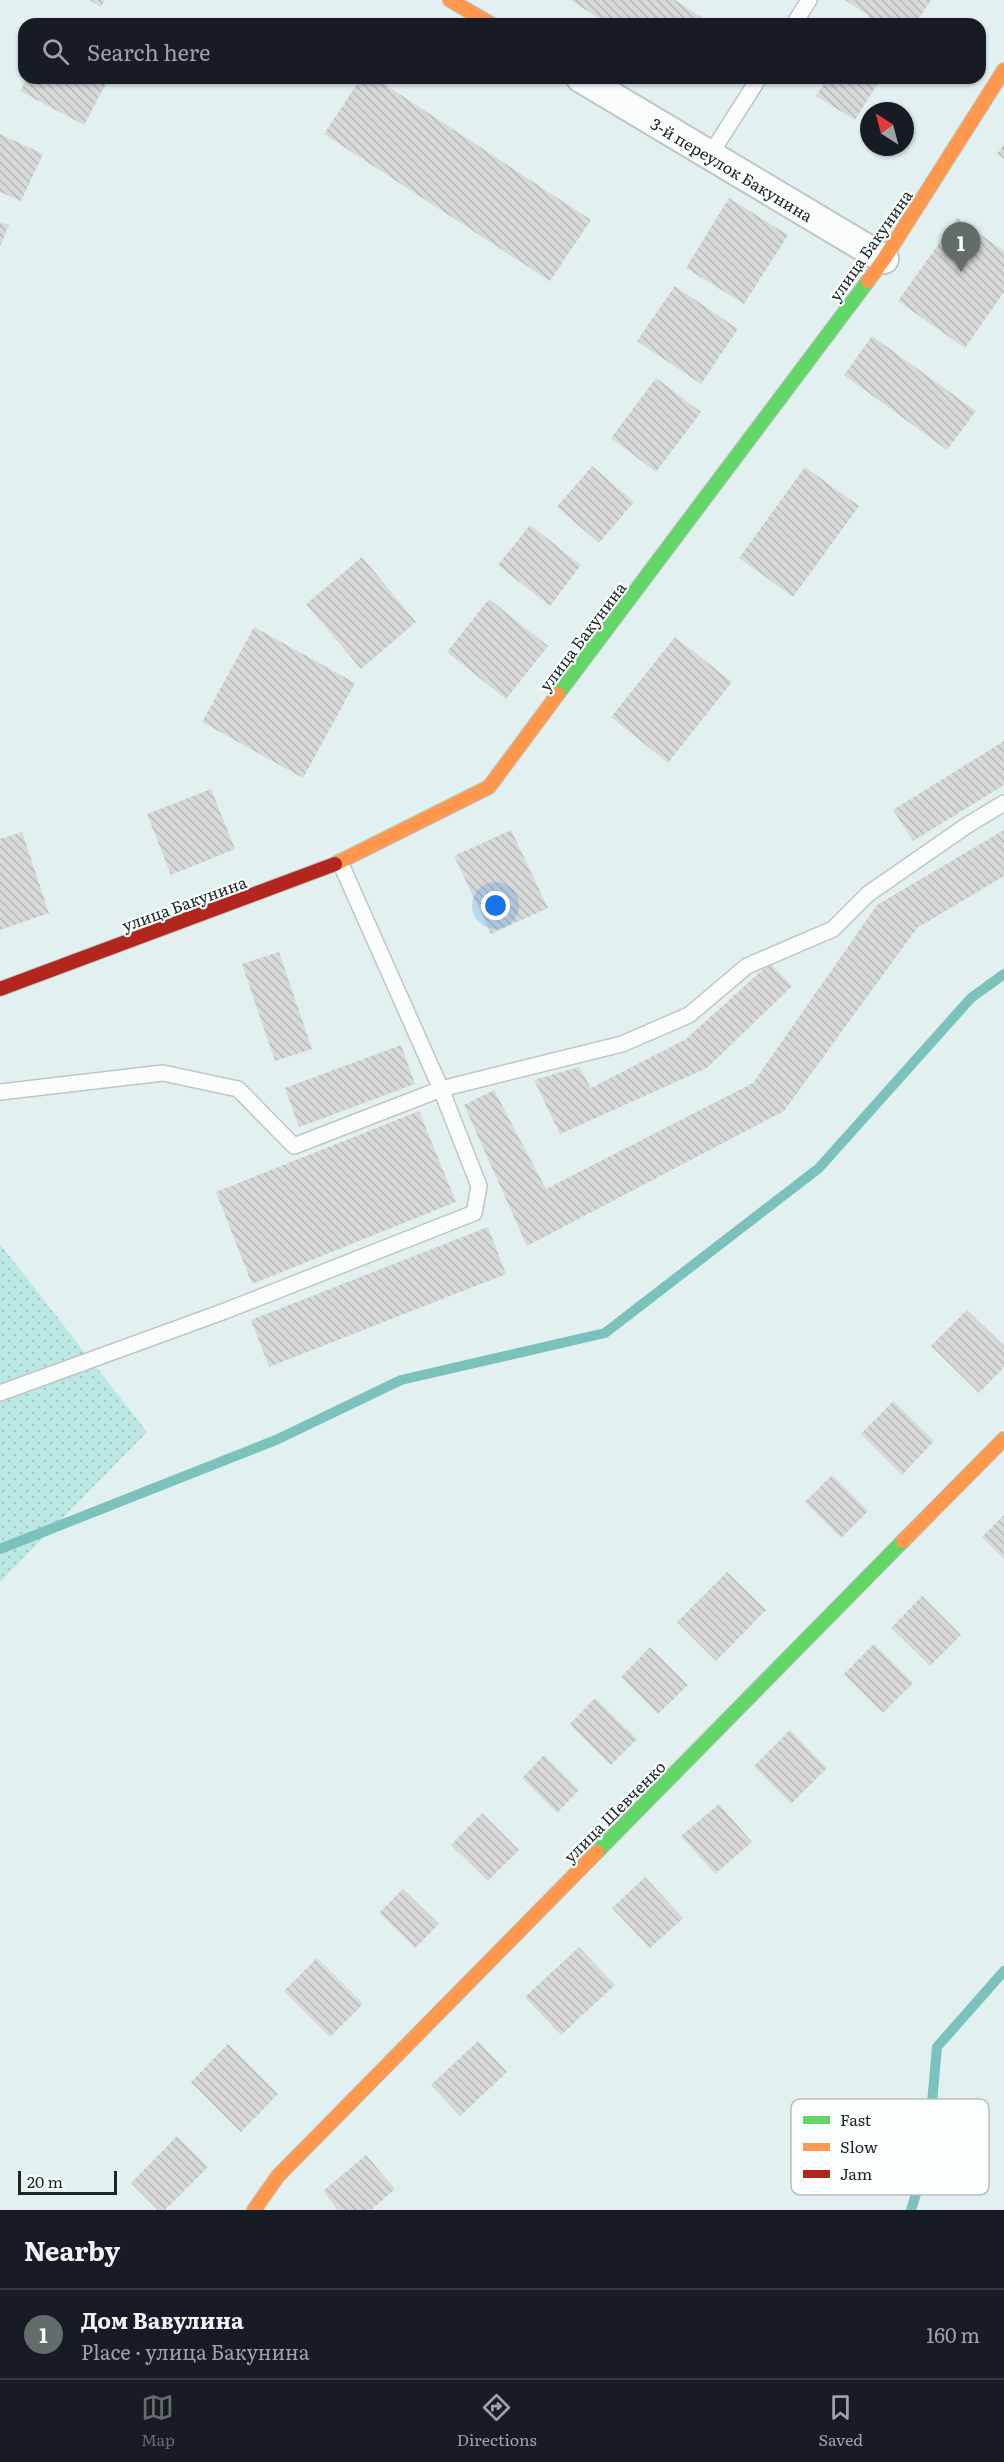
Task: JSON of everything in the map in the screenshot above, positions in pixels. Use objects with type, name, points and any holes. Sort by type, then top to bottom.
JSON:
[{"type":"street","points":[[450,0],[480,18]]},
{"type":"street","name":"улица Бакунина","points":[[0,989],[340,862],[489,787],[884,259],[1004,70]]},
{"type":"street","name":"3-й переулок Бакунина","points":[[591,84],[884,259]]},
{"type":"street","name":"улица Шевченко","points":[[254,2210],[278,2176],[1004,1439]]},
{"type":"lane","points":[[798,18],[809,0]]},
{"type":"lane","points":[[710,155],[755,84]]},
{"type":"lane","points":[[0,1092],[163,1073],[238,1089],[294,1146],[441,1089],[622,1044],[689,1016],[747,966],[832,929],[868,894],[966,826],[1004,803]]},
{"type":"lane","points":[[0,1393],[225,1311],[474,1212],[479,1186],[441,1089],[340,862]]},
{"type":"shaded area","points":[[0,1244],[147,1432],[0,1582]]},
{"type":"building","points":[[89,0],[105,0],[101,7]]},
{"type":"building","points":[[571,0],[675,0],[702,18],[598,18]]},
{"type":"building","points":[[845,0],[931,0],[919,18],[868,18],[869,16]]},
{"type":"building","points":[[24,84],[106,84],[84,125],[20,91]]},
{"type":"building","points":[[357,84],[384,84],[591,220],[550,281],[324,134]]},
{"type":"building","points":[[824,84],[877,84],[866,102],[860,102],[860,112],[855,120],[816,96]]},
{"type":"building","points":[[0,134],[43,154],[21,201],[0,192]]},
{"type":"building","points":[[1004,144],[1004,159],[997,154]]},
{"type":"building","points":[[729,198],[788,235],[744,304],[686,268]]},
{"type":"building","points":[[957,218],[1004,251],[1004,292],[965,348],[898,301]]},
{"type":"building","points":[[0,222],[9,225],[0,246]]},
{"type":"building","points":[[675,286],[738,329],[701,384],[637,341]]},
{"type":"building","points":[[872,336],[976,411],[947,450],[844,375]]},
{"type":"building","points":[[656,378],[701,412],[656,472],[611,438]]},
{"type":"building","points":[[592,466],[634,502],[599,543],[557,507]]},
{"type":"building","points":[[805,467],[859,506],[793,597],[739,558]]},
{"type":"building","points":[[530,525],[581,565],[550,606],[498,565]]},
{"type":"building","points":[[362,557],[416,622],[361,669],[306,604]]},
{"type":"building","points":[[489,599],[548,646],[506,699],[447,652]]},
{"type":"building","points":[[254,627],[355,683],[303,778],[202,722]]},
{"type":"building","points":[[675,637],[732,682],[668,763],[611,717]]},
{"type":"building","points":[[1004,741],[1004,785],[913,841],[893,810]]},
{"type":"building","points":[[211,789],[235,849],[171,875],[147,814]]},
{"type":"building","points":[[511,830],[548,908],[491,934],[454,856]]},
{"type":"building","points":[[1004,830],[1004,876],[917,928],[784,1111],[527,1246],[464,1105],[494,1090],[546,1189],[753,1083],[877,905]]},
{"type":"building","points":[[22,832],[49,913],[0,930],[0,839]]},
{"type":"building","points":[[279,952],[312,1049],[275,1061],[242,964]]},
{"type":"building","points":[[770,963],[792,986],[707,1068],[560,1134],[534,1080],[579,1067],[591,1088],[686,1039]]},
{"type":"building","points":[[401,1045],[415,1084],[299,1127],[285,1088]]},
{"type":"building","points":[[419,1111],[456,1202],[252,1284],[216,1192]]},
{"type":"building","points":[[488,1227],[506,1274],[269,1367],[251,1320]]},
{"type":"building","points":[[967,1310],[1004,1346],[1004,1367],[979,1393],[931,1346]]},
{"type":"building","points":[[893,1401],[934,1441],[902,1475],[861,1434]]},
{"type":"building","points":[[832,1475],[868,1511],[841,1538],[805,1502]]},
{"type":"building","points":[[1004,1515],[1004,1559],[982,1537]]},
{"type":"building","points":[[727,1572],[766,1610],[716,1661],[677,1622]]},
{"type":"building","points":[[922,1596],[961,1635],[930,1666],[891,1628]]},
{"type":"building","points":[[874,1644],[913,1683],[883,1713],[844,1674]]},
{"type":"building","points":[[650,1647],[688,1685],[658,1714],[621,1677]]},
{"type":"building","points":[[595,1698],[637,1739],[611,1765],[570,1724]]},
{"type":"building","points":[[790,1730],[827,1768],[791,1804],[754,1766]]},
{"type":"building","points":[[544,1755],[579,1790],[557,1813],[522,1778]]},
{"type":"building","points":[[719,1804],[752,1842],[715,1874],[681,1836]]},
{"type":"building","points":[[482,1813],[519,1850],[488,1881],[451,1845]]},
{"type":"building","points":[[645,1877],[683,1918],[650,1948],[612,1908]]},
{"type":"building","points":[[403,1889],[439,1924],[415,1948],[379,1913]]},
{"type":"building","points":[[579,1947],[615,1985],[561,2035],[525,1997]]},
{"type":"building","points":[[317,1958],[363,2004],[330,2037],[284,1991]]},
{"type":"building","points":[[478,2041],[507,2072],[460,2116],[431,2085]]},
{"type":"building","points":[[228,2044],[278,2094],[241,2132],[191,2082]]},
{"type":"building","points":[[177,2136],[208,2167],[165,2210],[158,2210],[131,2183]]},
{"type":"building","points":[[366,2155],[395,2189],[371,2210],[338,2210],[323,2191]]},
{"type":"waterway","points":[[0,1549],[276,1440],[401,1380],[605,1333],[819,1168],[971,998],[1004,974]]},
{"type":"waterway","points":[[932,2099],[937,2047],[1004,1971]]},
{"type":"waterway","points":[[911,2210],[916,2195]]},
{"type":"traffic: fast","points":[[558,694],[868,281]]},
{"type":"traffic: fast","points":[[597,1852],[903,1541]]},
{"type":"traffic: slow","points":[[450,0],[481,18]]},
{"type":"traffic: slow","points":[[868,281],[1004,70]]},
{"type":"traffic: slow","points":[[335,864],[489,787],[558,694]]},
{"type":"traffic: slow","points":[[903,1541],[1004,1439]]},
{"type":"traffic: slow","points":[[254,2210],[278,2176],[597,1852]]},
{"type":"traffic: jam","points":[[0,989],[335,864]]},
{"type":"place","name":"Дом Вавулина","points":[[961,272]]}]
